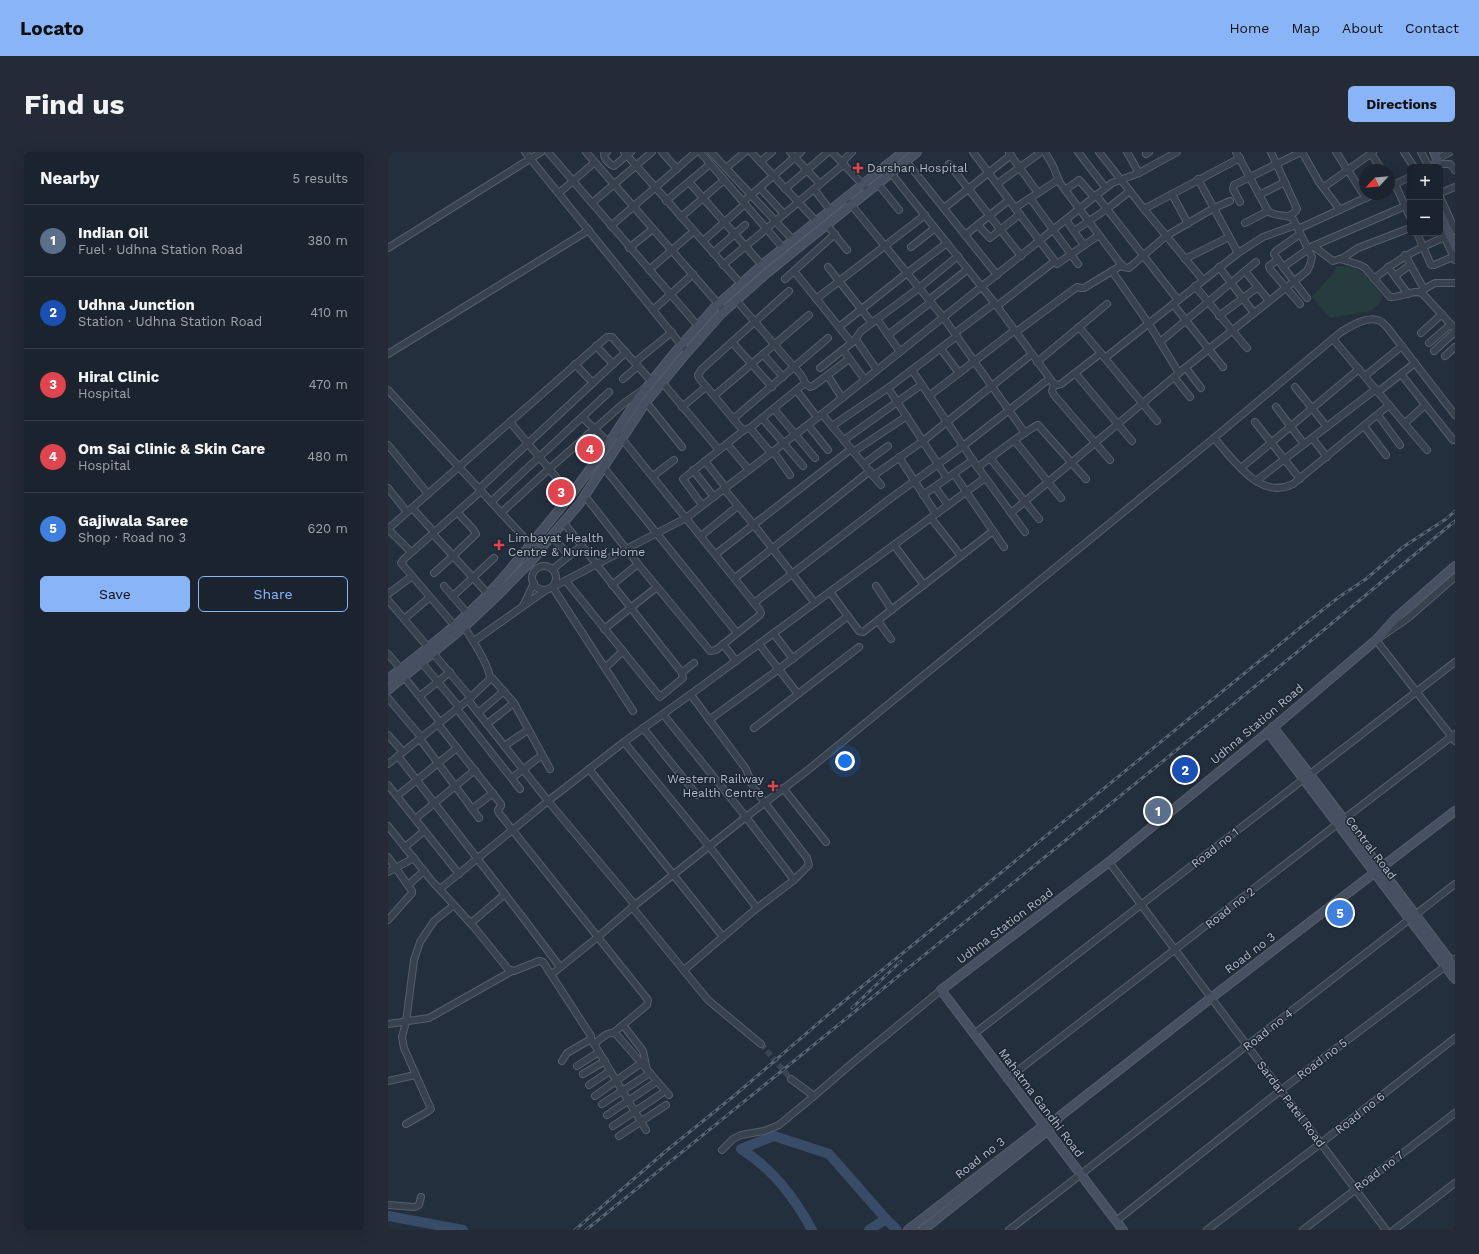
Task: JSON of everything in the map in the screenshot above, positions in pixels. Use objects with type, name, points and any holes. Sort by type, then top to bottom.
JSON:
[{"type":"street","points":[[525,152],[685,348]]},
{"type":"street","points":[[388,248],[541,152]]},
{"type":"street","points":[[548,152],[629,248],[698,326]]},
{"type":"street","points":[[586,152],[725,311]]},
{"type":"street","points":[[607,152],[604,154],[605,158],[614,166],[627,153],[636,166],[666,201],[740,284]]},
{"type":"street","points":[[592,203],[652,152]]},
{"type":"street","points":[[662,152],[677,169]]},
{"type":"street","points":[[611,226],[696,152]]},
{"type":"street","points":[[700,152],[783,248]]},
{"type":"street","points":[[726,168],[745,152]]},
{"type":"street","points":[[751,152],[816,221]]},
{"type":"street","points":[[760,162],[772,152]]},
{"type":"street","points":[[790,152],[820,184]]},
{"type":"street","points":[[703,241],[724,223],[751,195],[802,152]]},
{"type":"street","points":[[785,189],[828,152]]},
{"type":"street","points":[[832,152],[869,191]]},
{"type":"street","points":[[723,265],[820,184],[843,163],[852,152]]},
{"type":"street","points":[[388,690],[402,673],[464,627],[499,594],[564,523],[585,496],[646,402],[662,382],[685,348],[698,326],[718,304],[762,265],[903,152]]},
{"type":"street","points":[[388,679],[422,663],[431,650],[454,625],[488,594],[571,495],[650,385],[685,348],[767,273],[917,152]]},
{"type":"street","points":[[973,152],[1057,264],[1099,235]]},
{"type":"street","points":[[997,184],[1041,152]]},
{"type":"street","points":[[1044,152],[1053,166],[1058,180],[1065,190],[1122,265],[1126,268],[1129,268],[1166,236],[1214,208],[1230,201]]},
{"type":"street","points":[[1078,152],[1105,187]]},
{"type":"street","points":[[1127,152],[1139,173]]},
{"type":"street","points":[[474,641],[522,607],[566,581],[686,518],[820,416],[1040,241],[1105,187],[1120,179],[1139,173],[1166,155],[1177,152]]},
{"type":"street","points":[[1144,209],[1239,154],[1268,211],[1278,216],[1289,216],[1297,209],[1278,164],[1271,152]]},
{"type":"street","points":[[1240,202],[1233,186],[1302,152],[1340,210]]},
{"type":"street","points":[[1336,152],[1359,188]]},
{"type":"street","points":[[1324,187],[1371,152],[1378,164]]},
{"type":"street","points":[[1404,152],[1412,164]]},
{"type":"street","points":[[1421,152],[1434,162],[1450,164],[1455,170]]},
{"type":"street","points":[[1434,162],[1450,152]]},
{"type":"street","points":[[714,153],[793,240]]},
{"type":"street","points":[[1103,153],[1120,179],[1203,280]]},
{"type":"street","points":[[944,208],[1009,154],[1038,193]]},
{"type":"street","points":[[906,161],[997,275]]},
{"type":"street","points":[[559,193],[595,162]]},
{"type":"street","points":[[666,201],[710,164]]},
{"type":"street","points":[[949,164],[1021,256]]},
{"type":"street","points":[[891,173],[996,304],[1054,384],[1061,384],[1101,353]]},
{"type":"street","points":[[1395,183],[1407,178]]},
{"type":"street","points":[[1198,179],[1238,253]]},
{"type":"street","points":[[681,217],[724,180]]},
{"type":"street","points":[[1016,208],[1058,180]]},
{"type":"street","points":[[1065,190],[1079,180],[1107,209],[1144,255],[1176,302],[1186,320],[1223,367]]},
{"type":"street","points":[[689,182],[762,265]]},
{"type":"street","points":[[1259,195],[1285,182]]},
{"type":"street","points":[[878,184],[899,210]]},
{"type":"street","points":[[1443,192],[1455,187]]},
{"type":"street","points":[[760,188],[784,214]]},
{"type":"street","points":[[814,189],[830,210]]},
{"type":"street","points":[[1395,189],[1407,204]]},
{"type":"street","points":[[1074,231],[1107,209],[1130,191]]},
{"type":"street","points":[[1172,194],[1188,224]]},
{"type":"street","points":[[846,197],[943,317],[1025,433]]},
{"type":"street","points":[[1030,198],[1078,264]]},
{"type":"street","points":[[965,235],[1009,200]]},
{"type":"street","points":[[1105,358],[1238,253],[1263,238],[1298,229],[1362,200]]},
{"type":"street","points":[[1440,200],[1455,246]]},
{"type":"street","points":[[1282,267],[1311,247],[1407,205]]},
{"type":"street","points":[[1245,223],[1268,211]]},
{"type":"street","points":[[1444,214],[1455,211]]},
{"type":"street","points":[[978,225],[990,238],[1020,214]]},
{"type":"street","points":[[1444,214],[1455,230]]},
{"type":"street","points":[[816,299],[925,215]]},
{"type":"street","points":[[1289,216],[1311,247],[1333,261],[1340,259],[1358,248],[1407,229]]},
{"type":"street","points":[[1066,220],[1084,245]]},
{"type":"street","points":[[713,253],[745,225]]},
{"type":"street","points":[[828,225],[847,250]]},
{"type":"street","points":[[911,247],[935,228]]},
{"type":"street","points":[[629,248],[653,229]]},
{"type":"street","points":[[1298,229],[1274,254],[1282,267],[1308,298]]},
{"type":"street","points":[[388,354],[589,230]]},
{"type":"street","points":[[649,270],[694,231]]},
{"type":"street","points":[[785,279],[835,234]]},
{"type":"street","points":[[1374,279],[1388,267],[1405,256],[1422,246],[1444,237],[1454,258],[1432,265],[1430,264],[1422,246],[1418,236]]},
{"type":"street","points":[[1185,259],[1229,237]]},
{"type":"street","points":[[839,327],[947,243]]},
{"type":"street","points":[[1011,513],[1142,403],[1307,271],[1312,257],[1311,247]]},
{"type":"street","points":[[820,368],[843,350],[858,333],[919,288],[958,256]]},
{"type":"street","points":[[1405,256],[1422,291],[1454,328]]},
{"type":"street","points":[[1340,259],[1360,265],[1390,297],[1422,291],[1435,283],[1455,283]]},
{"type":"street","points":[[1277,260],[1269,267],[1300,304]]},
{"type":"street","points":[[832,426],[888,388],[941,349],[956,335],[996,304],[1055,261]]},
{"type":"street","points":[[1160,342],[1256,262]]},
{"type":"street","points":[[929,396],[1077,287],[1084,288],[1122,265]]},
{"type":"street","points":[[1395,276],[1410,265]]},
{"type":"street","points":[[828,267],[861,309],[888,335],[900,352]]},
{"type":"street","points":[[1219,267],[1232,282],[1254,313]]},
{"type":"street","points":[[1388,267],[1408,294]]},
{"type":"street","points":[[888,335],[968,269]]},
{"type":"street","points":[[794,271],[839,327],[852,341],[857,341],[877,370]]},
{"type":"street","points":[[1112,271],[1149,324],[1190,397]]},
{"type":"street","points":[[1246,271],[1269,301]]},
{"type":"street","points":[[653,310],[693,274]]},
{"type":"street","points":[[1196,286],[1219,316],[1247,348]]},
{"type":"street","points":[[1219,316],[1258,286]]},
{"type":"street","points":[[789,291],[754,321],[699,372],[698,375],[706,387],[741,428],[747,429],[772,452],[790,475]]},
{"type":"street","points":[[737,301],[805,383],[810,387],[828,376],[849,360]]},
{"type":"street","points":[[1037,362],[1107,304]]},
{"type":"street","points":[[1421,333],[1442,314]]},
{"type":"street","points":[[714,396],[809,315]]},
{"type":"street","points":[[552,974],[672,875],[764,802],[808,770],[1349,327],[1368,320],[1380,321],[1387,327],[1455,415]]},
{"type":"street","points":[[1079,327],[1157,421]]},
{"type":"street","points":[[1429,343],[1454,328]]},
{"type":"street","points":[[1434,351],[1454,328]]},
{"type":"street","points":[[623,379],[636,364],[672,332]]},
{"type":"street","points":[[390,527],[575,364],[610,336],[636,364],[650,385]]},
{"type":"street","points":[[733,419],[828,338]]},
{"type":"street","points":[[1333,339],[1427,450]]},
{"type":"street","points":[[732,342],[772,387]]},
{"type":"street","points":[[596,346],[613,364]]},
{"type":"street","points":[[1365,376],[1402,346]]},
{"type":"street","points":[[1446,356],[1455,348]]},
{"type":"street","points":[[941,349],[959,373]]},
{"type":"street","points":[[843,350],[865,380]]},
{"type":"street","points":[[454,625],[411,577],[401,563],[411,552],[457,512],[527,443],[626,352]]},
{"type":"street","points":[[763,354],[783,377]]},
{"type":"street","points":[[734,578],[872,473],[899,457],[946,422],[1032,354]]},
{"type":"street","points":[[1256,481],[1415,363]]},
{"type":"street","points":[[575,364],[593,383]]},
{"type":"street","points":[[1186,368],[1201,388]]},
{"type":"street","points":[[1241,468],[1359,369]]},
{"type":"street","points":[[912,370],[978,468],[1025,532]]},
{"type":"street","points":[[1075,373],[1132,441]]},
{"type":"street","points":[[1401,374],[1453,440]]},
{"type":"street","points":[[828,376],[842,398]]},
{"type":"street","points":[[754,603],[914,481],[963,446],[1049,379]]},
{"type":"street","points":[[662,382],[719,450]]},
{"type":"street","points":[[702,506],[683,481],[684,478],[774,409],[805,383]]},
{"type":"street","points":[[1054,384],[1052,391],[1054,395],[1110,460]]},
{"type":"street","points":[[502,514],[588,434],[623,404],[650,385]]},
{"type":"street","points":[[844,440],[921,385]]},
{"type":"street","points":[[682,406],[706,387]]},
{"type":"street","points":[[1294,387],[1327,427]]},
{"type":"street","points":[[888,388],[947,478]]},
{"type":"street","points":[[388,390],[530,545]]},
{"type":"street","points":[[796,391],[832,426],[881,485]]},
{"type":"street","points":[[491,502],[608,392]]},
{"type":"street","points":[[646,402],[682,447]]},
{"type":"street","points":[[1214,438],[1241,468],[1256,481],[1267,487],[1277,489],[1288,487],[1300,479],[1389,405]]},
{"type":"street","points":[[1404,423],[1425,405]]},
{"type":"street","points":[[1276,408],[1304,444]]},
{"type":"street","points":[[774,409],[815,458]]},
{"type":"street","points":[[1378,415],[1400,445]]},
{"type":"street","points":[[716,554],[852,450],[907,416]]},
{"type":"street","points":[[582,417],[609,443]]},
{"type":"street","points":[[762,418],[803,466]]},
{"type":"street","points":[[510,422],[571,495]]},
{"type":"street","points":[[1255,422],[1300,479]]},
{"type":"street","points":[[808,425],[828,450]]},
{"type":"street","points":[[978,468],[1025,433],[1038,426],[1086,479]]},
{"type":"street","points":[[1364,426],[1386,455]]},
{"type":"street","points":[[585,496],[656,587],[710,651],[716,650],[760,616],[761,613],[759,609],[716,554],[623,438],[616,433]]},
{"type":"street","points":[[588,434],[604,451]]},
{"type":"street","points":[[1312,438],[1327,457]]},
{"type":"street","points":[[1015,441],[1061,498]]},
{"type":"street","points":[[727,444],[749,470]]},
{"type":"street","points":[[388,445],[428,494]]},
{"type":"street","points":[[864,464],[888,446]]},
{"type":"street","points":[[899,457],[923,495],[933,516],[960,556]]},
{"type":"street","points":[[990,458],[1039,519]]},
{"type":"street","points":[[653,476],[674,460]]},
{"type":"street","points":[[923,495],[973,460]]},
{"type":"street","points":[[705,461],[738,506],[815,603]]},
{"type":"street","points":[[604,468],[737,633]]},
{"type":"street","points":[[693,470],[714,497]]},
{"type":"street","points":[[954,474],[1004,548]]},
{"type":"street","points":[[440,889],[548,801],[624,742],[774,634],[985,478]]},
{"type":"street","points":[[935,487],[948,505]]},
{"type":"street","points":[[388,488],[434,533],[488,594]]},
{"type":"street","points":[[701,536],[738,506]]},
{"type":"street","points":[[434,573],[476,534],[457,512]]},
{"type":"street","points":[[388,519],[390,527],[411,552]]},
{"type":"street","points":[[564,523],[681,671],[683,678],[660,697],[566,581]]},
{"type":"street","points":[[830,592],[861,632],[878,621],[993,531]]},
{"type":"street","points":[[552,536],[569,556]]},
{"type":"street","points":[[530,545],[535,543],[539,545],[538,552],[543,565]]},
{"type":"street","points":[[894,545],[924,585]]},
{"type":"street","points":[[553,569],[582,546]]},
{"type":"street","points":[[453,596],[494,558]]},
{"type":"street","points":[[612,585],[638,564]]},
{"type":"street","points":[[543,565],[548,566],[556,573],[557,579],[551,590],[540,589],[535,586],[532,576],[538,567],[543,565]]},
{"type":"street","points":[[1454,737],[1416,692],[1376,640],[1404,611],[1455,566]]},
{"type":"street","points":[[388,594],[411,577]]},
{"type":"street","name":"Udhna Station Road","points":[[940,990],[1109,862],[1376,640],[1408,618],[1455,577]]},
{"type":"street","points":[[522,607],[534,584]]},
{"type":"street","points":[[444,586],[467,613]]},
{"type":"street","points":[[876,586],[892,610]]},
{"type":"street","points":[[604,629],[656,587]]},
{"type":"street","points":[[551,590],[633,710]]},
{"type":"street","points":[[404,619],[429,598]]},
{"type":"street","points":[[388,600],[450,672],[470,699],[478,713],[708,1000],[761,1044]]},
{"type":"street","points":[[709,720],[779,670],[848,616]]},
{"type":"street","points":[[878,621],[891,639]]},
{"type":"street","points":[[464,627],[474,641],[489,673],[490,679]]},
{"type":"street","points":[[774,634],[793,659]]},
{"type":"street","points":[[723,644],[736,661]]},
{"type":"street","points":[[759,644],[798,694]]},
{"type":"street","points":[[754,728],[859,647]]},
{"type":"street","points":[[605,668],[623,652]]},
{"type":"street","points":[[389,658],[420,696],[457,748],[502,805],[498,810],[499,813],[599,936],[648,1000],[647,1005],[612,1033],[567,1053],[562,1061]]},
{"type":"street","name":"Road no 1","points":[[974,1034],[1455,662]]},
{"type":"street","points":[[422,663],[520,789]]},
{"type":"street","points":[[681,671],[684,671],[694,664]]},
{"type":"street","points":[[420,696],[450,672]]},
{"type":"street","points":[[490,679],[492,678],[514,703],[550,769]]},
{"type":"street","points":[[388,764],[470,699],[490,679]]},
{"type":"street","points":[[478,713],[504,691]]},
{"type":"street","points":[[684,970],[757,908],[794,880],[808,867],[809,863],[751,784],[746,769],[690,695]]},
{"type":"street","points":[[388,698],[420,738],[479,818]]},
{"type":"street","points":[[487,724],[514,703]]},
{"type":"street","points":[[663,714],[746,817],[794,880]]},
{"type":"street","points":[[643,728],[697,795]]},
{"type":"street","name":"Central Road","points":[[1270,729],[1377,871],[1412,916],[1452,963],[1455,979]]},
{"type":"street","points":[[504,746],[528,730]]},
{"type":"street","points":[[388,735],[434,803],[560,967]]},
{"type":"street","name":"Road no 2","points":[[1007,1079],[1175,950],[1340,820],[1454,737]]},
{"type":"street","points":[[624,742],[709,846],[757,908]]},
{"type":"street","points":[[397,796],[457,748]]},
{"type":"street","points":[[512,778],[542,755]]},
{"type":"street","points":[[589,769],[672,875],[723,937]]},
{"type":"street","points":[[415,819],[475,770]]},
{"type":"street","points":[[388,785],[459,874]]},
{"type":"street","points":[[783,788],[826,842]]},
{"type":"street","points":[[472,808],[492,793]]},
{"type":"street","name":"Road no 3","points":[[926,1229],[1060,1116],[1455,811]]},
{"type":"street","points":[[388,826],[424,871],[508,969],[512,971]]},
{"type":"street","points":[[405,847],[424,831]]},
{"type":"street","points":[[388,857],[412,891],[411,896],[388,920]]},
{"type":"street","points":[[388,872],[414,858]]},
{"type":"street","name":"Sardar Patel Road","points":[[1109,862],[1386,1230]]},
{"type":"street","points":[[408,885],[424,871]]},
{"type":"street","name":"Road no 4","points":[[1009,1230],[1455,884]]},
{"type":"street","points":[[470,923],[505,894]]},
{"type":"street","points":[[406,1124],[431,1109],[415,1075],[402,1040],[406,1022],[414,960],[420,942],[434,921],[454,905]]},
{"type":"street","points":[[388,1024],[424,1019],[438,1014],[512,971],[541,961],[545,963],[591,1036],[593,1042],[646,1130]]},
{"type":"street","name":"Road no 5","points":[[1116,1221],[1281,1090],[1452,963]]},
{"type":"street","points":[[722,1150],[733,1139],[741,1135],[764,1131],[775,1127],[940,990]]},
{"type":"street","name":"Mahatma Gandhi Road","points":[[940,990],[1122,1230]]},
{"type":"street","points":[[623,1025],[643,1051],[648,1071]]},
{"type":"street","points":[[612,1033],[616,1034],[669,1094]]},
{"type":"street","name":"Road no 6","points":[[1207,1230],[1455,1038]]},
{"type":"street","points":[[577,1066],[599,1052]]},
{"type":"street","points":[[583,1074],[605,1061]]},
{"type":"street","points":[[596,1096],[641,1063]]},
{"type":"street","points":[[589,1085],[610,1071]]},
{"type":"street","points":[[602,1104],[623,1091],[648,1071]]},
{"type":"street","points":[[388,1081],[415,1075]]},
{"type":"street","points":[[791,1079],[814,1096]]},
{"type":"street","points":[[607,1115],[653,1084]]},
{"type":"street","points":[[613,1126],[661,1094]]},
{"type":"street","points":[[619,1136],[666,1105]]},
{"type":"street","name":"Road no 7","points":[[1303,1230],[1455,1113]]},
{"type":"street","name":"Road no 3","points":[[908,1230],[1045,1128]]},
{"type":"street","points":[[1394,1230],[1455,1184]]},
{"type":"street","points":[[388,1204],[415,1207],[419,1205],[421,1197]]},
{"type":"green space","points":[[1336,266],[1354,267],[1365,275],[1382,296],[1381,302],[1371,311],[1330,318],[1312,297],[1334,272]]},
{"type":"waterway","points":[[812,1230],[798,1206],[782,1185],[763,1165],[741,1149],[774,1136],[829,1154],[897,1230]]},
{"type":"waterway","points":[[388,1216],[463,1230]]},
{"type":"waterway","points":[[869,1230],[886,1219]]},
{"type":"tunnel","points":[[761,1044],[791,1079]]},
{"type":"railway","points":[[575,1230],[837,1007],[1301,627],[1339,597],[1366,579],[1403,547],[1446,519],[1455,511]]},
{"type":"railway","points":[[586,1230],[1296,653],[1455,521]]},
{"type":"railway","points":[[852,1008],[901,961]]},
{"type":"place","name":"Darshan Hospital","points":[[858,168]]},
{"type":"place","name":"Om Sai Clinic & Skin Care","points":[[590,449]]},
{"type":"place","name":"Hiral Clinic","points":[[561,492]]},
{"type":"place","name":"Limbayat Health Centre & Nursing Home","points":[[499,545]]},
{"type":"place","name":"Udhna Junction","points":[[1185,770]]},
{"type":"place","name":"Western Railway Health Centre","points":[[773,786]]},
{"type":"place","name":"Indian Oil","points":[[1158,811]]},
{"type":"place","name":"Gajiwala Saree","points":[[1340,913]]}]
